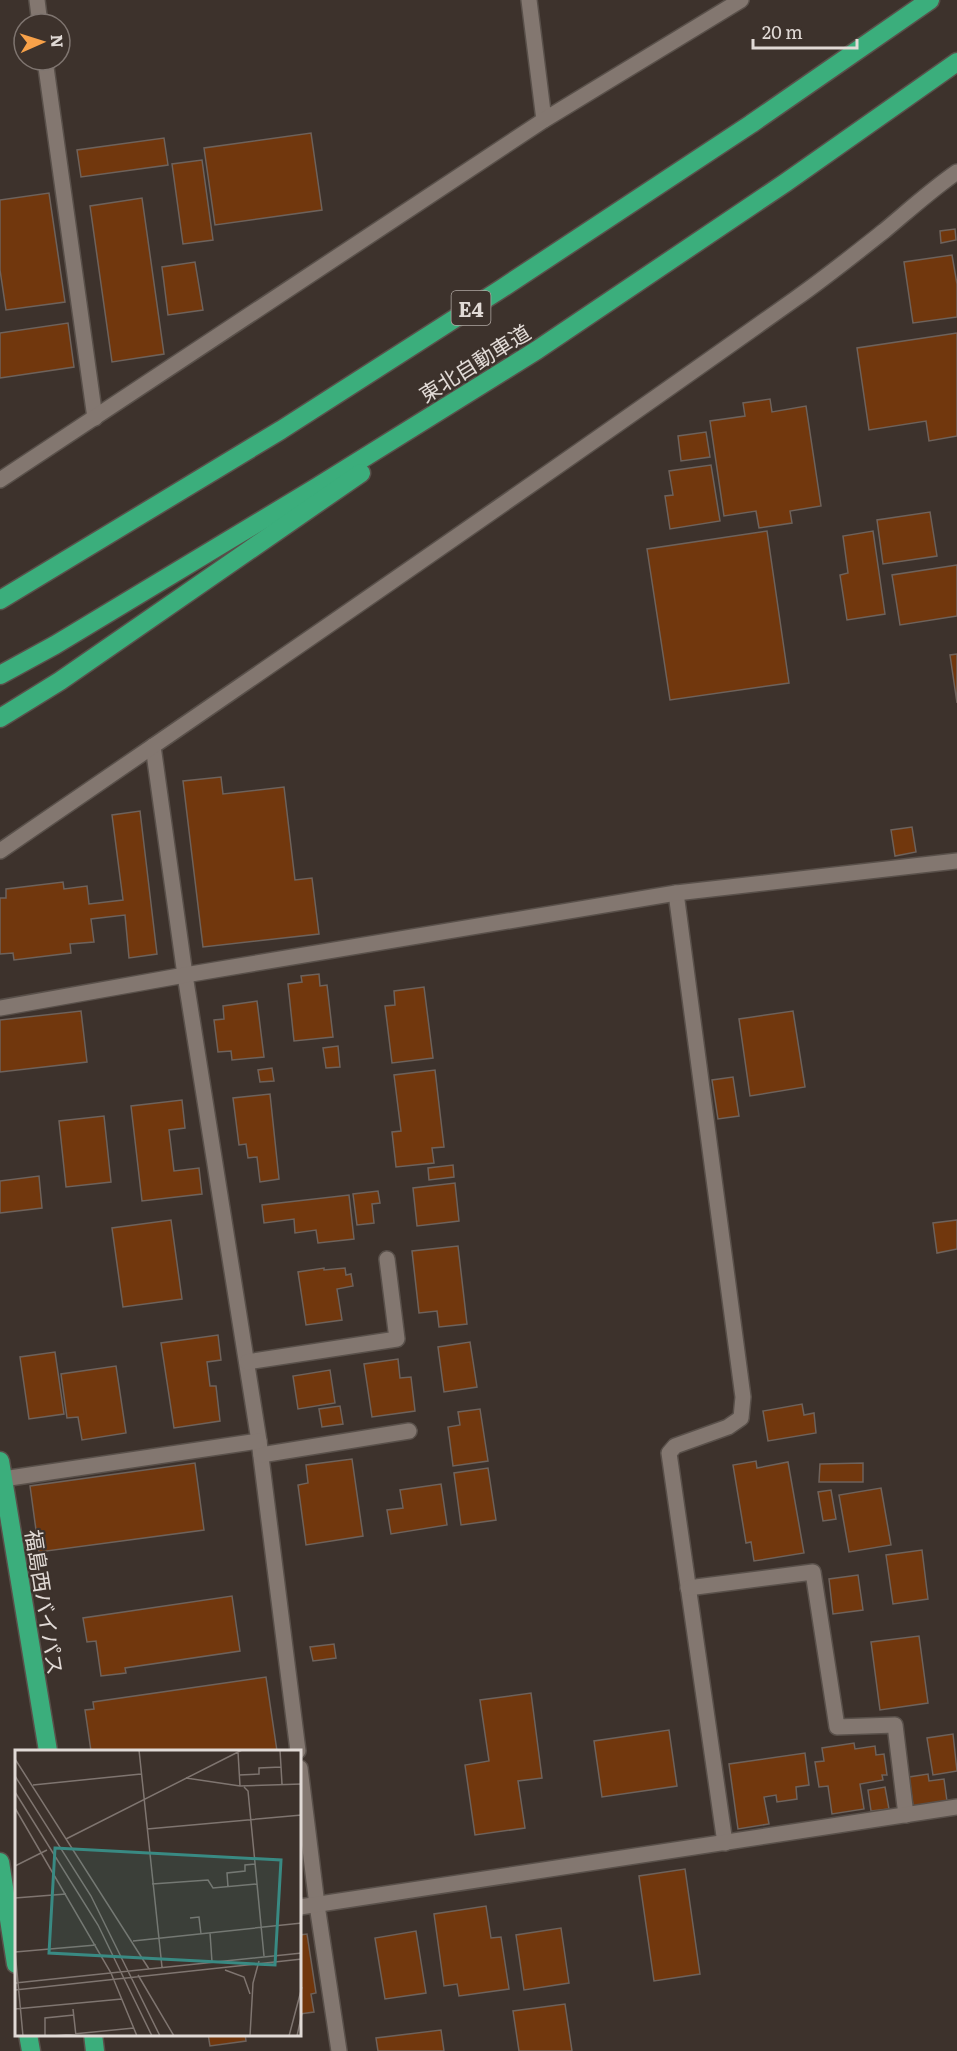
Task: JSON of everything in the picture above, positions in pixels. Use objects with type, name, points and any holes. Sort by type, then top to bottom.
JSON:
[{"type":"highway","name":"E4","points":[[0,600],[281,430],[501,289],[751,124],[930,0]]},
{"type":"highway","name":"東北自動車道","points":[[0,675],[317,488],[537,350],[785,183],[957,62]]},
{"type":"highway","points":[[0,718],[60,681],[537,350]]},
{"type":"highway","name":"福島西バイパス","points":[[0,1461],[48,1750]]},
{"type":"highway","points":[[1,1871],[15,1887]]},
{"type":"highway","points":[[1,1871],[15,1958]]},
{"type":"highway","points":[[28,2036],[31,2051]]},
{"type":"highway","points":[[93,2036],[95,2051]]},
{"type":"street","points":[[529,0],[544,120]]},
{"type":"street","points":[[0,480],[544,120],[741,0]]},
{"type":"street","points":[[47,72],[94,418]]},
{"type":"street","points":[[0,851],[478,523],[816,284],[885,230],[930,190],[957,172]]},
{"type":"street","points":[[153,746],[185,975],[260,1448],[298,1750]]},
{"type":"street","points":[[0,1008],[676,893],[957,861]]},
{"type":"street","points":[[676,893],[743,1396],[741,1418],[728,1427],[675,1446],[669,1453],[725,1843]]},
{"type":"street","points":[[247,1362],[397,1339],[387,1259]]},
{"type":"street","points":[[3,1479],[409,1431]]},
{"type":"street","points":[[688,1588],[813,1572],[837,1727],[894,1725],[906,1815]]},
{"type":"street","points":[[302,1784],[339,2051]]},
{"type":"street","points":[[302,1907],[957,1807]]},
{"type":"building","points":[[311,133],[322,210],[215,225],[204,148]]},
{"type":"building","points":[[164,138],[168,165],[81,177],[77,150]]},
{"type":"building","points":[[202,160],[213,240],[183,244],[172,164]]},
{"type":"building","points":[[49,193],[65,302],[6,310],[0,270],[0,200]]},
{"type":"building","points":[[142,198],[164,354],[112,362],[90,206]]},
{"type":"building","points":[[955,229],[956,240],[941,243],[940,231]]},
{"type":"building","points":[[952,255],[957,284],[957,317],[913,323],[904,262]]},
{"type":"building","points":[[195,262],[203,310],[168,315],[162,267]]},
{"type":"building","points":[[68,323],[74,367],[0,378],[0,333]]},
{"type":"building","points":[[957,333],[957,436],[929,441],[926,421],[869,430],[857,348]]},
{"type":"building","points":[[770,399],[772,412],[806,406],[821,506],[790,511],[792,523],[759,528],[756,511],[724,516],[710,421],[745,416],[743,403]]},
{"type":"building","points":[[706,432],[710,457],[681,461],[678,436]]},
{"type":"building","points":[[711,465],[720,521],[670,529],[665,496],[673,495],[669,471]]},
{"type":"building","points":[[930,512],[937,556],[883,564],[877,520]]},
{"type":"building","points":[[767,531],[789,683],[670,700],[647,549]]},
{"type":"building","points":[[873,531],[885,614],[847,620],[840,575],[848,573],[843,536]]},
{"type":"building","points":[[957,565],[957,616],[900,625],[892,575]]},
{"type":"building","points":[[957,654],[957,703],[950,655]]},
{"type":"building","points":[[221,777],[223,794],[284,787],[295,880],[312,878],[319,934],[203,947],[183,781]]},
{"type":"building","points":[[140,811],[157,954],[129,958],[125,915],[91,919],[94,942],[70,944],[71,953],[14,960],[13,953],[0,954],[0,898],[6,898],[6,889],[63,882],[64,889],[87,886],[89,904],[123,900],[112,815]]},
{"type":"building","points":[[912,827],[916,852],[895,856],[891,830]]},
{"type":"building","points":[[319,974],[320,986],[327,985],[333,1037],[294,1041],[288,984],[302,982],[301,976]]},
{"type":"building","points":[[424,987],[433,1058],[392,1063],[385,1006],[395,1005],[394,991]]},
{"type":"building","points":[[257,1001],[264,1057],[232,1060],[231,1051],[218,1052],[214,1020],[224,1019],[223,1006]]},
{"type":"building","points":[[81,1011],[87,1062],[0,1072],[0,1020]]},
{"type":"building","points":[[793,1011],[805,1087],[750,1096],[739,1019]]},
{"type":"building","points":[[338,1046],[340,1067],[326,1068],[323,1048]]},
{"type":"building","points":[[272,1068],[274,1081],[260,1082],[258,1070]]},
{"type":"building","points":[[435,1070],[444,1147],[432,1148],[434,1163],[396,1167],[392,1132],[401,1131],[394,1075]]},
{"type":"building","points":[[733,1077],[739,1116],[718,1119],[712,1080]]},
{"type":"building","points":[[270,1094],[279,1179],[260,1182],[257,1157],[248,1158],[246,1144],[239,1145],[233,1098]]},
{"type":"building","points":[[182,1100],[185,1128],[169,1130],[174,1171],[199,1168],[202,1194],[142,1201],[131,1106]]},
{"type":"building","points":[[104,1116],[111,1182],[66,1187],[59,1121]]},
{"type":"building","points":[[453,1165],[454,1177],[429,1180],[428,1168]]},
{"type":"building","points":[[39,1176],[42,1208],[0,1213],[0,1181]]},
{"type":"building","points":[[455,1183],[459,1221],[417,1226],[413,1188]]},
{"type":"building","points":[[378,1191],[380,1203],[372,1204],[374,1223],[357,1225],[353,1194]]},
{"type":"building","points":[[349,1195],[354,1239],[318,1243],[316,1230],[295,1233],[294,1219],[264,1223],[262,1205]]},
{"type":"building","points":[[171,1220],[182,1299],[123,1307],[112,1228]]},
{"type":"building","points":[[957,1220],[957,1249],[937,1253],[933,1223]]},
{"type":"building","points":[[458,1246],[467,1324],[439,1327],[437,1311],[419,1313],[412,1251]]},
{"type":"building","points":[[324,1268],[324,1270],[345,1268],[346,1275],[351,1274],[353,1286],[337,1289],[342,1320],[306,1325],[298,1272]]},
{"type":"building","points":[[218,1335],[221,1360],[207,1362],[210,1386],[216,1386],[220,1421],[174,1428],[161,1343]]},
{"type":"building","points":[[470,1342],[477,1387],[444,1392],[438,1347]]},
{"type":"building","points":[[55,1352],[64,1414],[29,1419],[20,1357]]},
{"type":"building","points":[[398,1359],[400,1378],[411,1377],[415,1411],[372,1417],[364,1364]]},
{"type":"building","points":[[116,1366],[126,1433],[82,1440],[78,1417],[67,1418],[61,1374]]},
{"type":"building","points":[[330,1370],[335,1403],[298,1409],[293,1376]]},
{"type":"building","points":[[802,1404],[804,1415],[814,1413],[816,1433],[768,1441],[763,1411]]},
{"type":"building","points":[[340,1406],[343,1424],[322,1427],[319,1409]]},
{"type":"building","points":[[480,1409],[488,1461],[453,1466],[448,1427],[460,1425],[458,1412]]},
{"type":"building","points":[[352,1459],[363,1536],[306,1545],[298,1485],[308,1483],[306,1465]]},
{"type":"building","points":[[756,1461],[757,1468],[788,1462],[804,1553],[754,1561],[751,1542],[746,1543],[733,1465]]},
{"type":"building","points":[[195,1463],[204,1530],[39,1552],[30,1486]]},
{"type":"building","points":[[863,1463],[863,1482],[819,1482],[820,1464]]},
{"type":"building","points":[[488,1468],[496,1520],[461,1525],[454,1473]]},
{"type":"building","points":[[441,1484],[447,1525],[391,1534],[387,1510],[403,1508],[400,1490]]},
{"type":"building","points":[[881,1488],[891,1545],[849,1552],[839,1495]]},
{"type":"building","points":[[831,1490],[836,1519],[823,1521],[818,1492]]},
{"type":"building","points":[[922,1550],[928,1599],[893,1604],[886,1555]]},
{"type":"building","points":[[858,1575],[863,1610],[833,1614],[829,1579]]},
{"type":"building","points":[[232,1596],[240,1651],[125,1668],[126,1673],[101,1676],[96,1641],[87,1642],[83,1618]]},
{"type":"building","points":[[919,1636],[928,1703],[880,1710],[871,1642]]},
{"type":"building","points":[[334,1644],[336,1658],[313,1661],[310,1647]]},
{"type":"building","points":[[266,1677],[277,1750],[91,1750],[85,1710],[94,1709],[93,1702]]},
{"type":"building","points":[[531,1693],[542,1778],[518,1781],[525,1828],[475,1835],[465,1765],[489,1761],[480,1700]]},
{"type":"building","points":[[669,1730],[677,1786],[602,1797],[594,1741]]},
{"type":"building","points":[[953,1734],[957,1771],[933,1775],[927,1738]]},
{"type":"building","points":[[854,1743],[855,1749],[875,1746],[876,1755],[884,1754],[887,1775],[882,1775],[883,1780],[860,1784],[864,1809],[832,1814],[828,1786],[819,1787],[815,1762],[824,1761],[822,1748]]},
{"type":"building","points":[[805,1753],[809,1785],[796,1787],[797,1799],[777,1802],[776,1795],[764,1797],[769,1824],[738,1829],[729,1764]]},
{"type":"building","points":[[928,1774],[929,1781],[944,1779],[947,1801],[913,1806],[909,1777]]},
{"type":"building","points":[[885,1787],[889,1809],[871,1811],[868,1790]]},
{"type":"building","points":[[685,1869],[700,1974],[654,1981],[639,1876]]},
{"type":"building","points":[[486,1906],[491,1938],[501,1937],[509,1989],[459,1996],[457,1984],[444,1986],[434,1914]]},
{"type":"building","points":[[561,1928],[569,1983],[524,1990],[516,1935]]},
{"type":"building","points":[[416,1931],[426,1993],[385,1999],[375,1938]]},
{"type":"building","points":[[307,1934],[316,1993],[311,1994],[314,2012],[302,2014],[302,1935]]},
{"type":"building","points":[[565,2004],[572,2051],[519,2051],[513,2011]]},
{"type":"building","points":[[441,2030],[444,2051],[378,2051],[376,2038]]},
{"type":"building","points":[[208,2036],[245,2036],[246,2041],[210,2046]]}]
